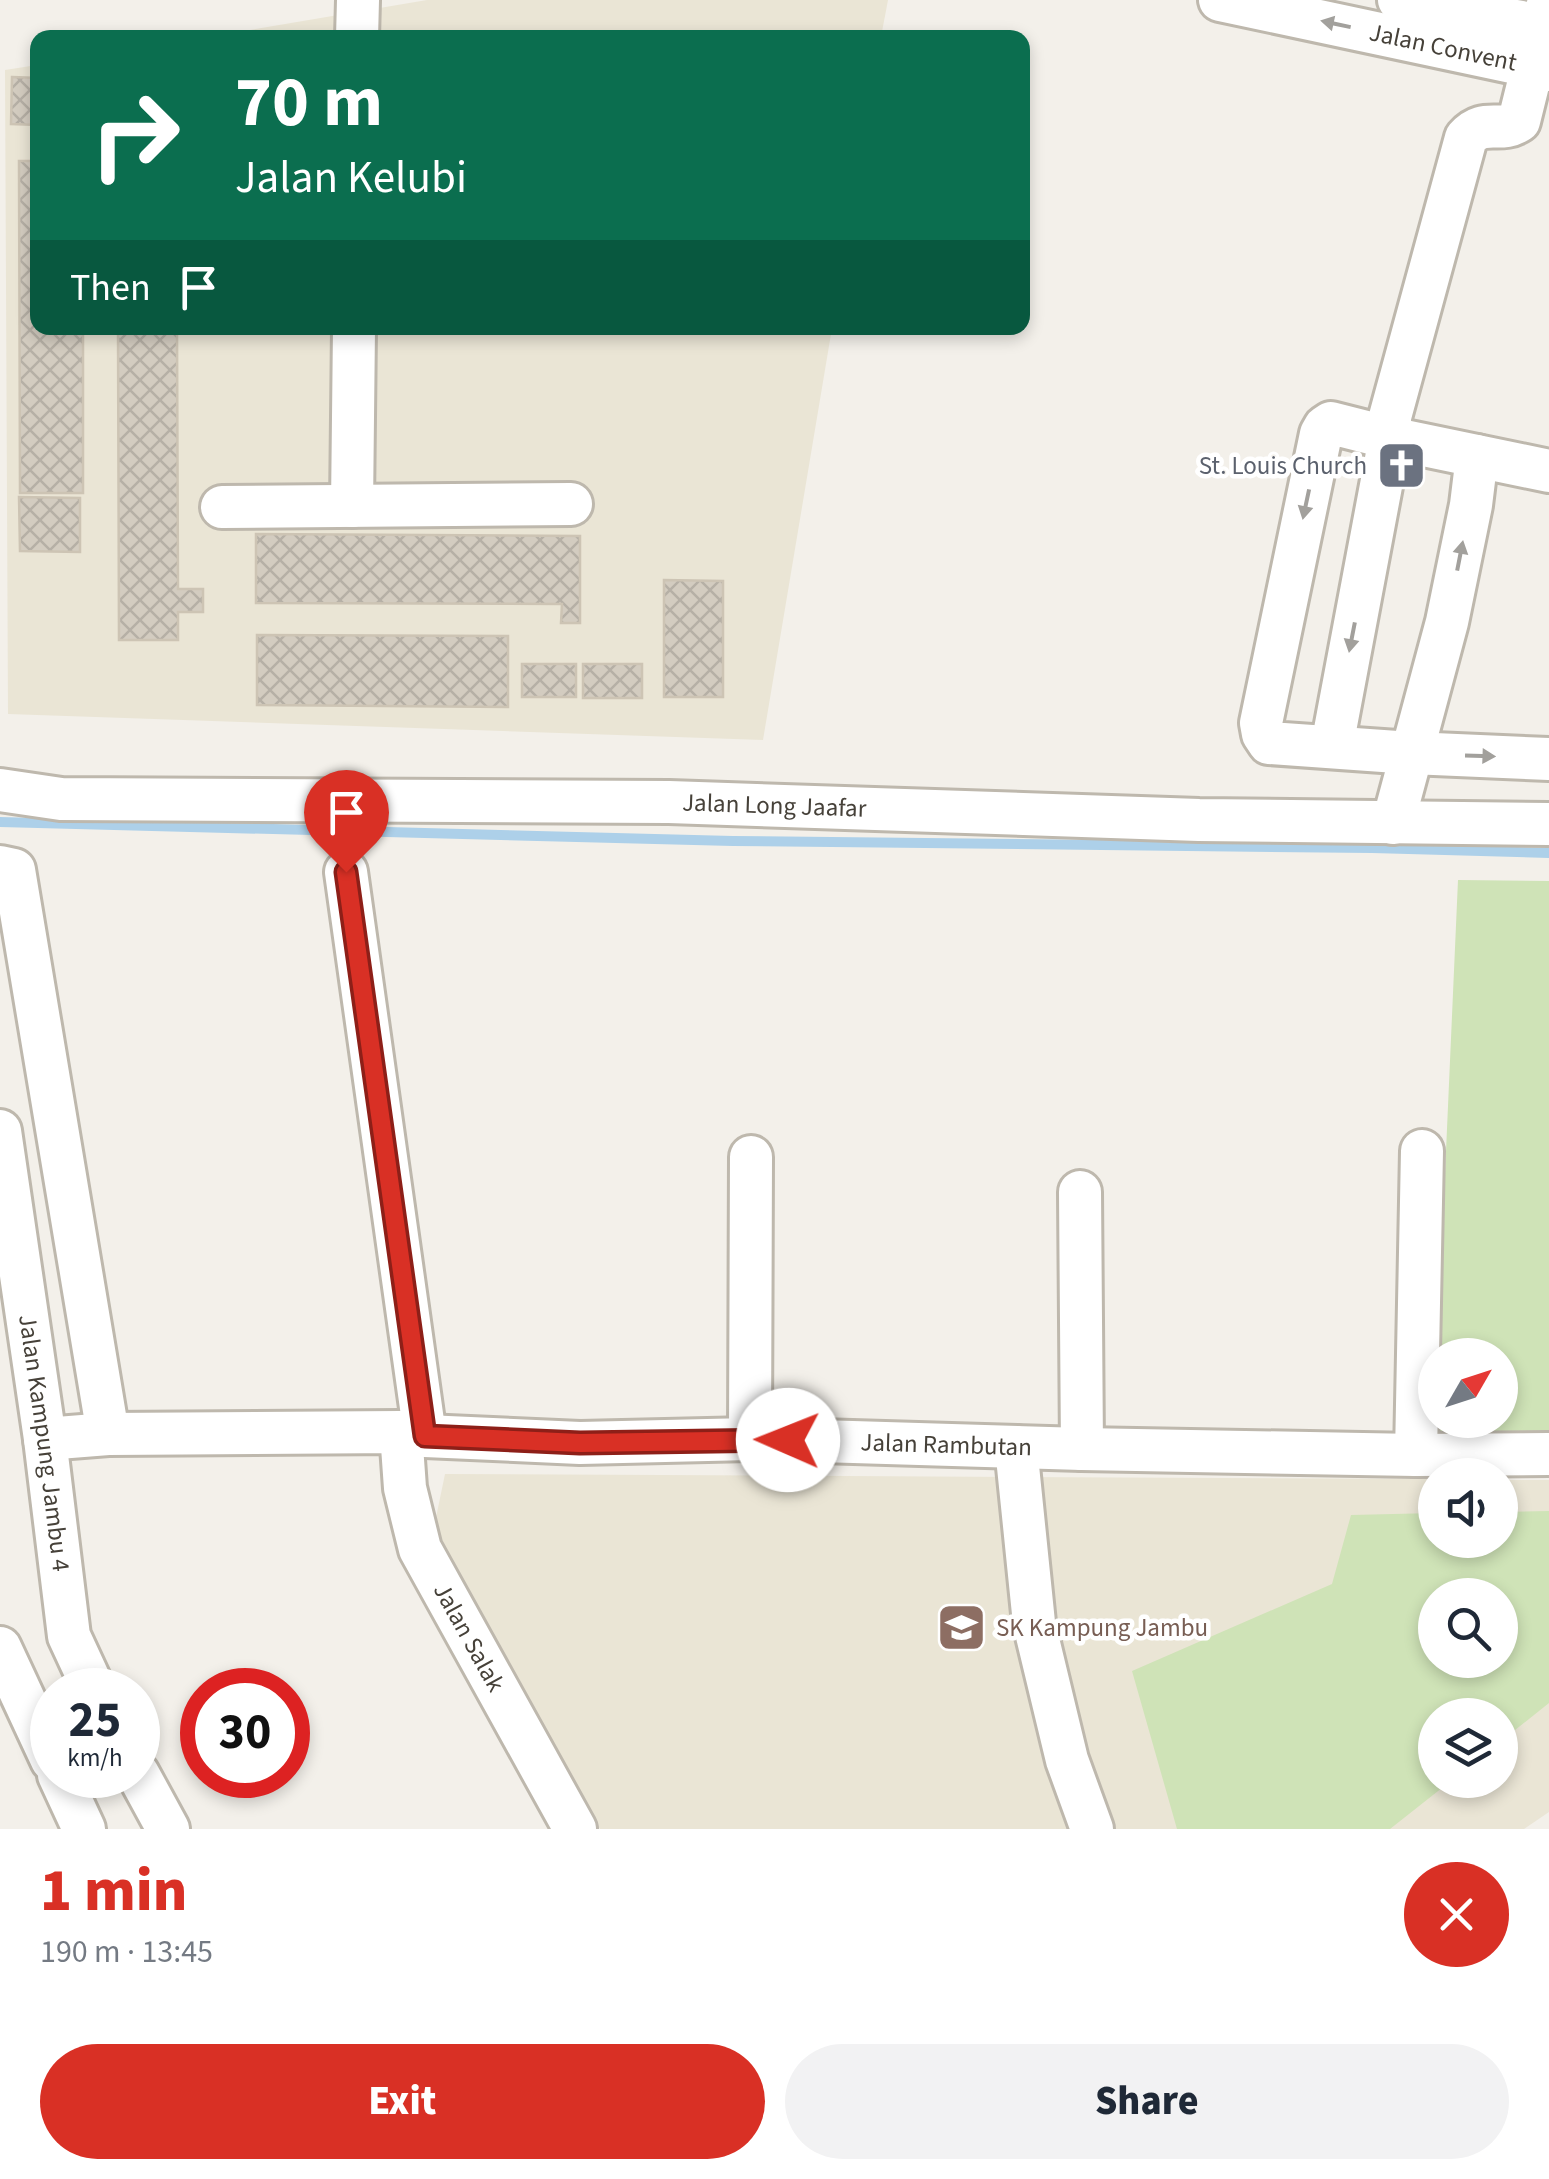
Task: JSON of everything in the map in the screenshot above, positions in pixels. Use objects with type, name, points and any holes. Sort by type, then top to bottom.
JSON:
[{"type":"street","points":[[357,30],[358,0]]},
{"type":"street","name":"Jalan Convent","points":[[1399,0],[1547,17]]},
{"type":"street","name":"Jalan Convent","points":[[1246,2],[1542,68]]},
{"type":"street","points":[[1332,746],[1390,438],[1390,416],[1466,138],[1482,126],[1512,126],[1520,122],[1542,68],[1547,17]]},
{"type":"street","points":[[352,506],[354,335]]},
{"type":"street","points":[[1549,471],[1331,423],[1324,426],[1262,724],[1269,743],[1549,758]]},
{"type":"street","points":[[1392,822],[1447,622],[1478,456]]},
{"type":"street","points":[[222,507],[570,504]]},
{"type":"street","name":"Jalan Long Jaafar","points":[[0,790],[61,799],[669,802],[1179,820],[1549,824]]},
{"type":"street","points":[[0,867],[14,870],[108,1434]]},
{"type":"street","name":"Jalan Salak","points":[[346,872],[413,1434],[405,1488],[420,1548],[575,1829]]},
{"type":"street","name":"Jalan Kampung Jambu 4","points":[[0,1131],[69,1636],[84,1668]]},
{"type":"street","points":[[1416,1455],[1422,1151]]},
{"type":"street","points":[[750,1439],[751,1157]]},
{"type":"street","points":[[1080,1192],[1082,1449]]},
{"type":"street","name":"Jalan Rambutan","points":[[45,1439],[108,1434],[413,1434],[580,1443],[750,1439],[1082,1449],[1549,1454]]},
{"type":"street","points":[[1016,1447],[1034,1622],[1067,1760],[1092,1829]]},
{"type":"street","points":[[0,1648],[30,1713]]},
{"type":"street","points":[[70,1798],[84,1829]]},
{"type":"street","points":[[151,1798],[168,1829]]},
{"type":"shaded area","points":[[427,0],[888,0],[882,30],[249,30]]},
{"type":"shaded area","points":[[30,66],[30,335],[831,335],[763,740],[8,714],[5,70]]},
{"type":"shaded area","name":"SK Kampung Jambu","points":[[445,1474],[1418,1479],[1418,1558],[1518,1558],[1518,1480],[1549,1480],[1549,1812],[1524,1829],[600,1829],[433,1532]]},
{"type":"green space","points":[[1458,880],[1549,881],[1549,1438],[1433,1439],[1518,1438],[1518,1338],[1438,1338]]},
{"type":"green space","points":[[1549,1511],[1549,1703],[1518,1728],[1518,1698],[1418,1698],[1418,1798],[1429,1798],[1390,1829],[1177,1829],[1132,1671],[1332,1584],[1351,1515],[1418,1513],[1418,1558],[1518,1558],[1518,1512]]},
{"type":"building","points":[[12,77],[30,78],[30,125],[11,124]]},
{"type":"building","points":[[19,161],[30,161],[30,335],[83,335],[83,493],[20,493]]},
{"type":"building","points":[[118,335],[177,335],[178,589],[203,589],[203,612],[178,612],[178,640],[119,640]]},
{"type":"building","points":[[19,497],[80,498],[80,552],[20,551]]},
{"type":"building","points":[[256,534],[580,536],[580,623],[561,623],[562,604],[256,603]]},
{"type":"building","points":[[664,580],[723,581],[723,697],[664,697]]},
{"type":"building","points":[[257,635],[508,636],[508,707],[257,705]]},
{"type":"building","points":[[522,664],[576,664],[576,697],[522,697]]},
{"type":"building","points":[[583,664],[642,664],[642,698],[583,698]]},
{"type":"waterway","points":[[0,822],[733,841],[1549,853]]},
{"type":"place","name":"St. Louis Church","points":[[1402,466]]},
{"type":"place","name":"SK Kampung Jambu","points":[[961,1628]]},
{"type":"route","points":[[346,872],[425,1436],[580,1443],[788,1440]]}]
